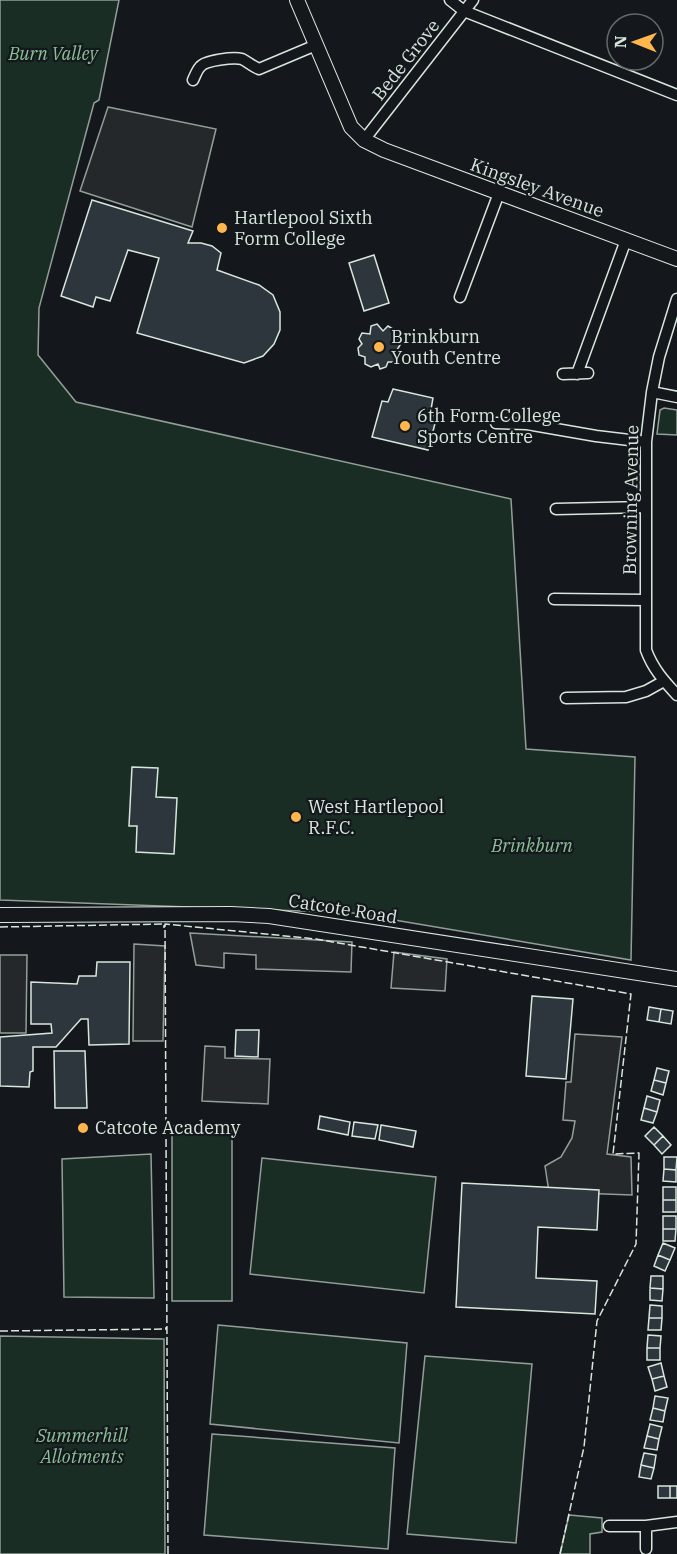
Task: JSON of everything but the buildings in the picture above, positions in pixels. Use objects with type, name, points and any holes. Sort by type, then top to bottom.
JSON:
[{"type":"street","points":[[297,0],[351,127],[364,140]]},
{"type":"street","points":[[450,0],[464,11],[677,95]]},
{"type":"street","name":"Bede Grove","points":[[364,140],[473,0]]},
{"type":"street","points":[[193,80],[204,63],[238,58],[259,69],[316,45]]},
{"type":"street","name":"Kingsley Avenue","points":[[364,140],[384,150],[677,259]]},
{"type":"street","points":[[460,297],[499,193]]},
{"type":"street","points":[[563,374],[583,373],[626,240]]},
{"type":"street","name":"Browning Avenue","points":[[677,299],[659,357],[652,392],[646,442],[645,507],[646,650],[657,673],[677,695]]},
{"type":"street","points":[[652,392],[677,397]]},
{"type":"street","points":[[496,423],[527,424],[646,442]]},
{"type":"street","points":[[556,510],[645,507]]},
{"type":"street","points":[[554,599],[645,600]]},
{"type":"street","points":[[566,698],[626,697],[646,691],[664,681]]},
{"type":"street","name":"Catcote Road","points":[[0,915],[231,914],[269,916],[677,979]]},
{"type":"street","points":[[609,1526],[646,1526],[677,1522]]},
{"type":"street","points":[[646,1526],[646,1549]]},
{"type":"green space","points":[[0,0],[119,0],[99,100],[94,103],[39,308],[38,355],[76,402],[511,499],[526,749],[635,757],[631,960],[353,913],[0,900]]},
{"type":"green space","points":[[664,408],[677,410],[677,435],[657,434],[660,410]]},
{"type":"green space","points":[[172,1126],[232,1126],[232,1301],[172,1301]]},
{"type":"green space","points":[[151,1154],[154,1298],[64,1297],[62,1159]]},
{"type":"green space","points":[[262,1158],[436,1177],[424,1293],[250,1274]]},
{"type":"green space","points":[[218,1325],[407,1343],[399,1443],[210,1424]]},
{"type":"green space","name":"Summerhill Allotments","points":[[0,1336],[164,1339],[165,1554],[0,1554]]},
{"type":"green space","points":[[425,1356],[532,1364],[516,1543],[407,1534]]},
{"type":"green space","points":[[212,1434],[395,1448],[388,1549],[204,1535]]},
{"type":"green space","points":[[569,1515],[602,1518],[602,1532],[590,1534],[590,1554],[560,1554]]},
{"type":"shaded area","points":[[108,107],[216,129],[192,227],[80,191]]},
{"type":"shaded area","points":[[190,933],[352,942],[351,972],[256,969],[256,955],[224,953],[224,968],[196,965]]},
{"type":"shaded area","points":[[134,944],[165,946],[163,1041],[133,1041]]},
{"type":"shaded area","points":[[394,952],[447,959],[445,991],[391,988]]},
{"type":"shaded area","points":[[0,955],[27,955],[26,1033],[0,1033]]},
{"type":"shaded area","points":[[575,1034],[622,1037],[607,1154],[631,1157],[632,1195],[549,1192],[545,1166],[561,1157],[572,1138],[575,1121],[563,1120],[566,1082],[571,1082]]},
{"type":"shaded area","points":[[205,1046],[225,1047],[225,1058],[270,1059],[268,1104],[202,1101]]},
{"type":"fence","points":[[0,927],[164,924],[164,928]]},
{"type":"fence","points":[[168,1554],[165,924],[316,939],[631,994],[613,1154],[639,1153],[636,1244],[597,1321],[584,1447],[560,1554]]},
{"type":"fence","points":[[0,1331],[166,1329],[166,1327]]},
{"type":"place","name":"Hartlepool Sixth Form College","points":[[222,228]]},
{"type":"place","name":"Brinkburn Youth Centre","points":[[379,347]]},
{"type":"place","name":"6th Form College Sports Centre","points":[[405,426]]},
{"type":"place","name":"West Hartlepool R.F.C.","points":[[296,817]]},
{"type":"place","name":"Catcote Academy","points":[[83,1128]]},
{"type":"park label","name":"Burn Valley","points":[[53,54]]},
{"type":"park label","name":"Brinkburn","points":[[532,846]]}]
